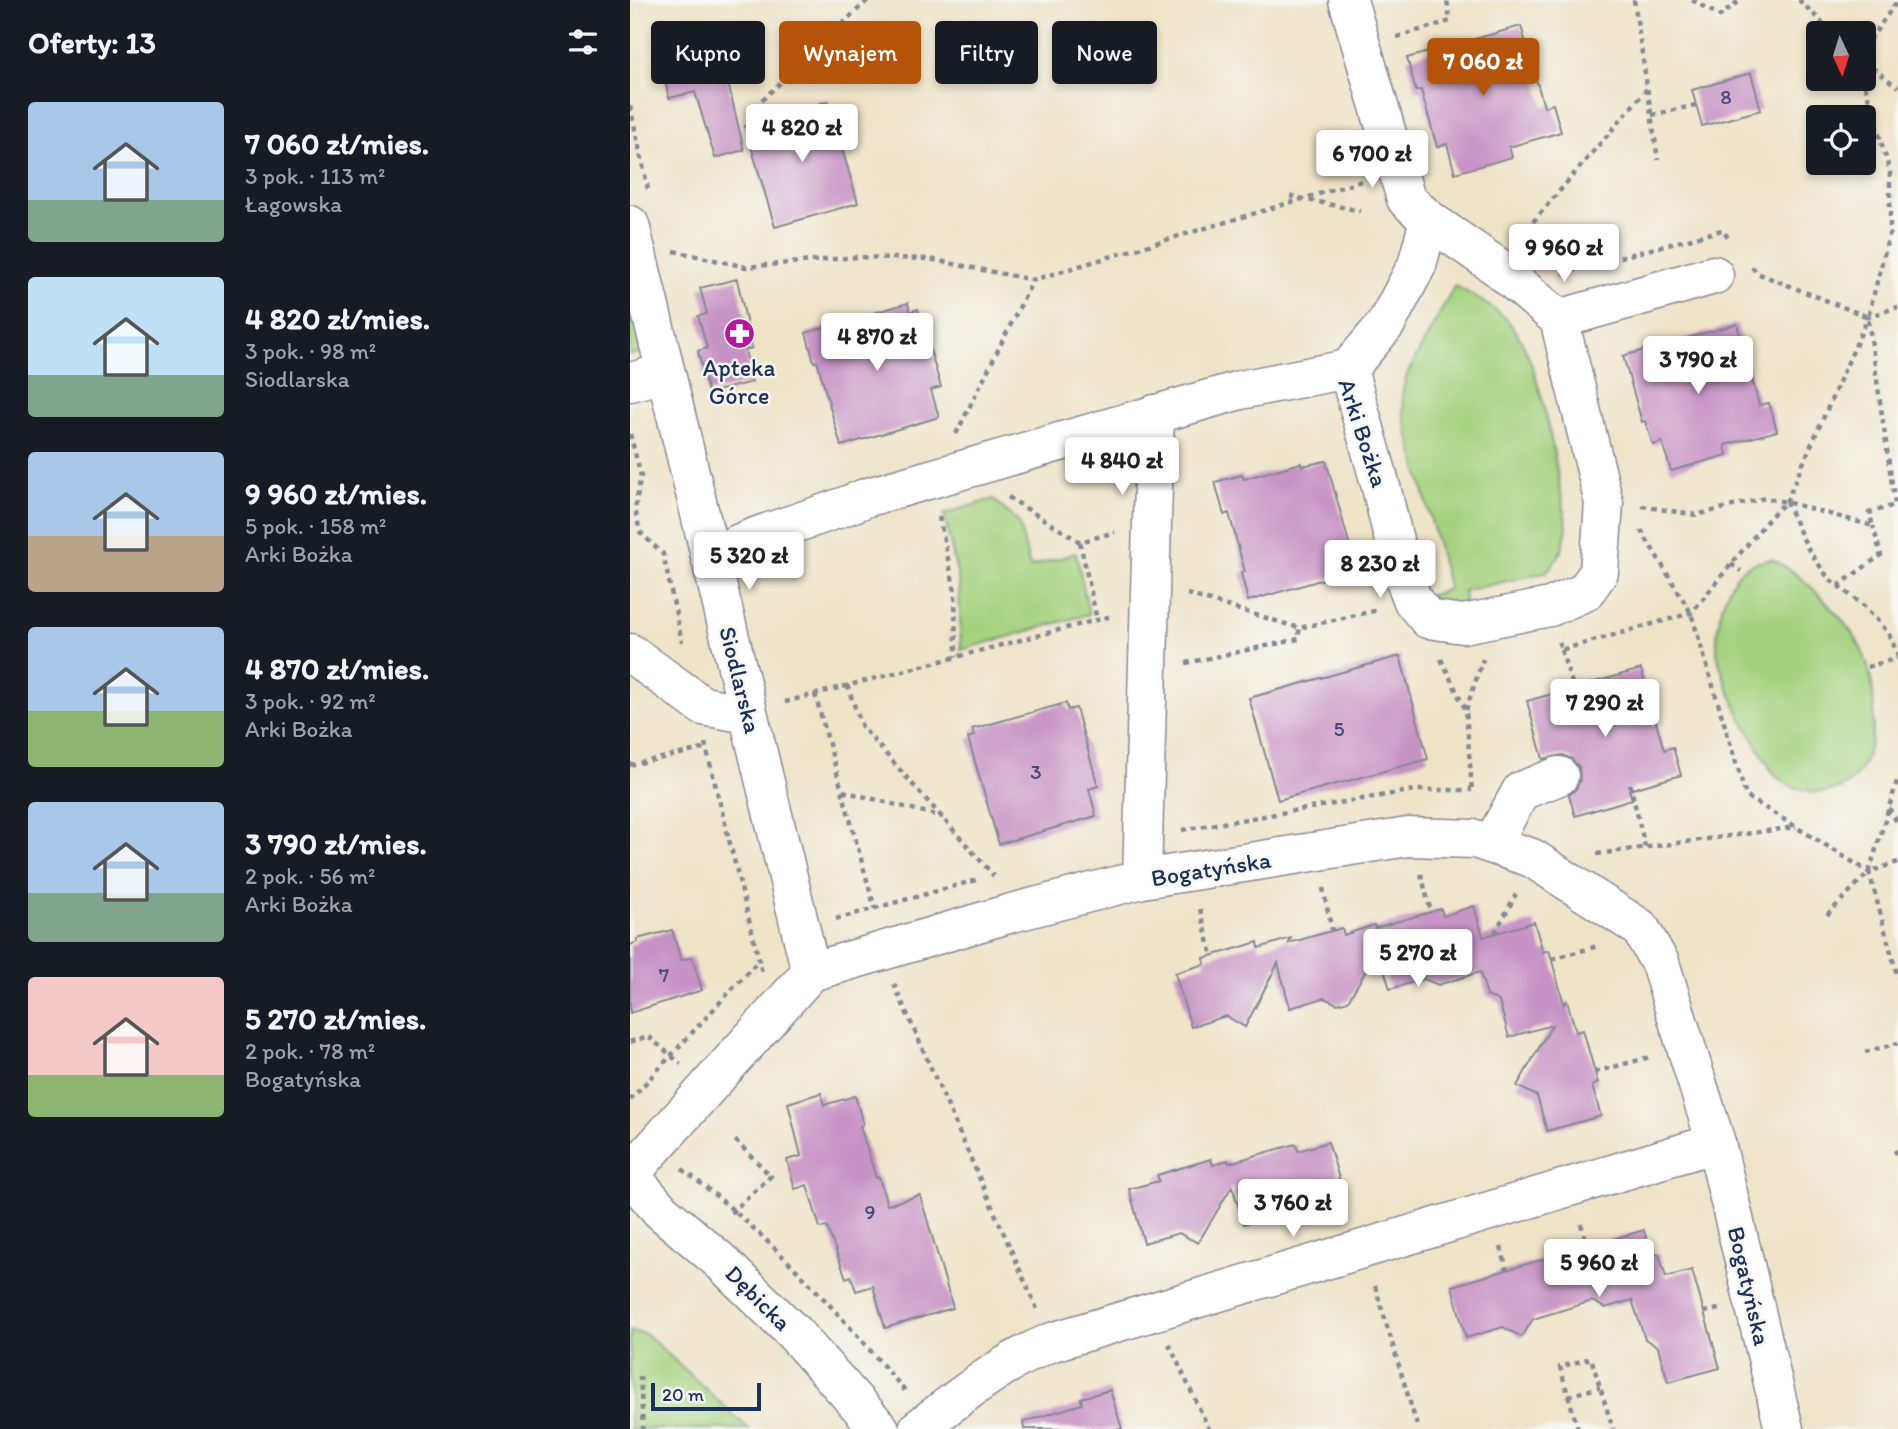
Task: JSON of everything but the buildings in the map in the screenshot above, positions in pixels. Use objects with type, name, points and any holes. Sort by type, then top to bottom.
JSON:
[{"type":"street","points":[[1348,0],[1406,199],[1429,220],[1496,266],[1559,319],[1604,503],[1599,572],[1585,592],[1549,607],[1463,624],[1421,610]]},
{"type":"street","name":"Siodlarska","points":[[641,214],[648,378],[709,557],[811,972]]},
{"type":"street","points":[[1348,369],[1386,324],[1417,265],[1429,220]]},
{"type":"street","points":[[1559,319],[1733,262]]},
{"type":"street","name":"Arki Bożka","points":[[709,557],[729,547],[865,498],[963,469],[1240,390],[1348,369],[1401,569],[1421,610]]},
{"type":"street","points":[[1142,879],[1155,414]]},
{"type":"street","points":[[630,653],[703,706],[748,714]]},
{"type":"street","points":[[1492,844],[1521,790],[1559,776]]},
{"type":"street","name":"Bogatyńska","points":[[811,972],[1008,914],[1142,879],[1408,837],[1475,839],[1532,858],[1640,928],[1660,964],[1716,1143],[1784,1429]]},
{"type":"street","points":[[630,1174],[811,972]]},
{"type":"street","points":[[918,1429],[978,1383],[1023,1354],[1052,1342],[1716,1143]]},
{"type":"street","name":"Dębicka","points":[[630,1174],[661,1211],[719,1260],[794,1333],[880,1429]]},
{"type":"path","points":[[762,100],[868,0]]},
{"type":"path","points":[[1391,46],[1397,37],[1450,21],[1447,0]]},
{"type":"path","points":[[1634,0],[1658,160]]},
{"type":"path","points":[[1692,0],[1720,16],[1740,0]]},
{"type":"path","points":[[1799,0],[1820,21]]},
{"type":"path","points":[[1876,31],[1898,0]]},
{"type":"path","points":[[1876,71],[1898,87]]},
{"type":"path","points":[[1496,266],[1647,89]]},
{"type":"path","points":[[1561,650],[1691,613],[1771,516],[1786,502],[1868,317],[1889,231],[1890,172],[1866,91]]},
{"type":"path","points":[[1651,116],[1696,105]]},
{"type":"path","points":[[630,106],[641,214]]},
{"type":"path","points":[[668,250],[746,267],[857,257],[929,258],[1033,280],[1397,170]]},
{"type":"path","points":[[1290,196],[1360,211]]},
{"type":"path","points":[[1559,274],[1722,230],[1733,262],[1757,274],[1868,317],[1898,307]]},
{"type":"path","points":[[1033,280],[955,431],[963,469],[1080,542],[1097,620]]},
{"type":"path","points":[[1838,586],[1881,555],[1869,513],[1895,505],[1868,317]]},
{"type":"path","points":[[1636,505],[1696,515],[1765,498],[1873,526]]},
{"type":"path","points":[[1786,502],[1808,550],[1829,579],[1863,605],[1888,632],[1898,657],[1867,667]]},
{"type":"path","points":[[937,512],[956,591],[956,657]]},
{"type":"path","points":[[1080,542],[1152,521]]},
{"type":"path","points":[[1637,525],[1691,613],[1746,796],[1869,872]]},
{"type":"path","points":[[1731,564],[1741,571]]},
{"type":"path","points":[[748,714],[847,685],[1097,620],[1149,595],[1299,628],[1421,610],[1434,646],[1466,711],[1472,800]]},
{"type":"path","points":[[1549,607],[1575,692]]},
{"type":"path","points":[[1147,671],[1299,639],[1299,628]]},
{"type":"path","points":[[1466,711],[1487,649]]},
{"type":"path","points":[[847,685],[862,727],[994,876]]},
{"type":"path","points":[[815,694],[875,907],[880,952],[1052,1342]]},
{"type":"path","points":[[630,765],[707,748]]},
{"type":"path","points":[[1898,779],[1869,872],[1898,978]]},
{"type":"path","points":[[1630,784],[1645,847]]},
{"type":"path","points":[[1143,836],[1415,790],[1472,790]]},
{"type":"path","points":[[842,791],[943,817]]},
{"type":"path","points":[[1889,807],[1898,824]]},
{"type":"path","points":[[1895,817],[1898,812]]},
{"type":"path","points":[[1594,854],[1797,827]]},
{"type":"path","points":[[1827,915],[1869,872],[1898,862]]},
{"type":"path","points":[[1421,873],[1431,912]]},
{"type":"path","points":[[1321,877],[1332,931]]},
{"type":"path","points":[[1495,933],[1517,891]]},
{"type":"path","points":[[1198,898],[1212,955]]},
{"type":"path","points":[[1552,959],[1611,943]]},
{"type":"path","points":[[630,1100],[759,960]]},
{"type":"path","points":[[630,1042],[648,1036],[707,1086]]},
{"type":"path","points":[[1866,1052],[1898,1043]]},
{"type":"path","points":[[1595,1072],[1658,1055]]},
{"type":"path","points":[[702,1247],[733,1211],[771,1176],[733,1138]]},
{"type":"path","points":[[1364,1248],[1418,1429]]},
{"type":"path","points":[[1154,1312],[1209,1429]]},
{"type":"path","points":[[1578,1429],[1560,1367],[1591,1358],[1613,1429]]},
{"type":"path","points":[[639,1376],[643,1429]]},
{"type":"path","points":[[1568,1396],[1600,1387]]},
{"type":"green space","points":[[630,280],[647,351],[630,355]]},
{"type":"green space","points":[[1455,285],[1508,321],[1531,363],[1547,419],[1567,527],[1561,552],[1546,572],[1464,591],[1467,615],[1453,614],[1428,596],[1449,589],[1404,416],[1402,395],[1407,374]]},
{"type":"green space","points":[[993,499],[1019,523],[1030,567],[1076,553],[1089,614],[961,650],[959,583],[944,514]]},
{"type":"green space","points":[[1771,559],[1803,580],[1839,616],[1857,641],[1869,669],[1874,715],[1868,753],[1863,766],[1851,782],[1832,791],[1802,790],[1775,775],[1741,718],[1720,665],[1718,627],[1731,586],[1746,567]]},
{"type":"green space","points":[[630,1331],[646,1334],[749,1429],[630,1429]]},
{"type":"place","name":"Apteka Górce","points":[[739,334]]}]
